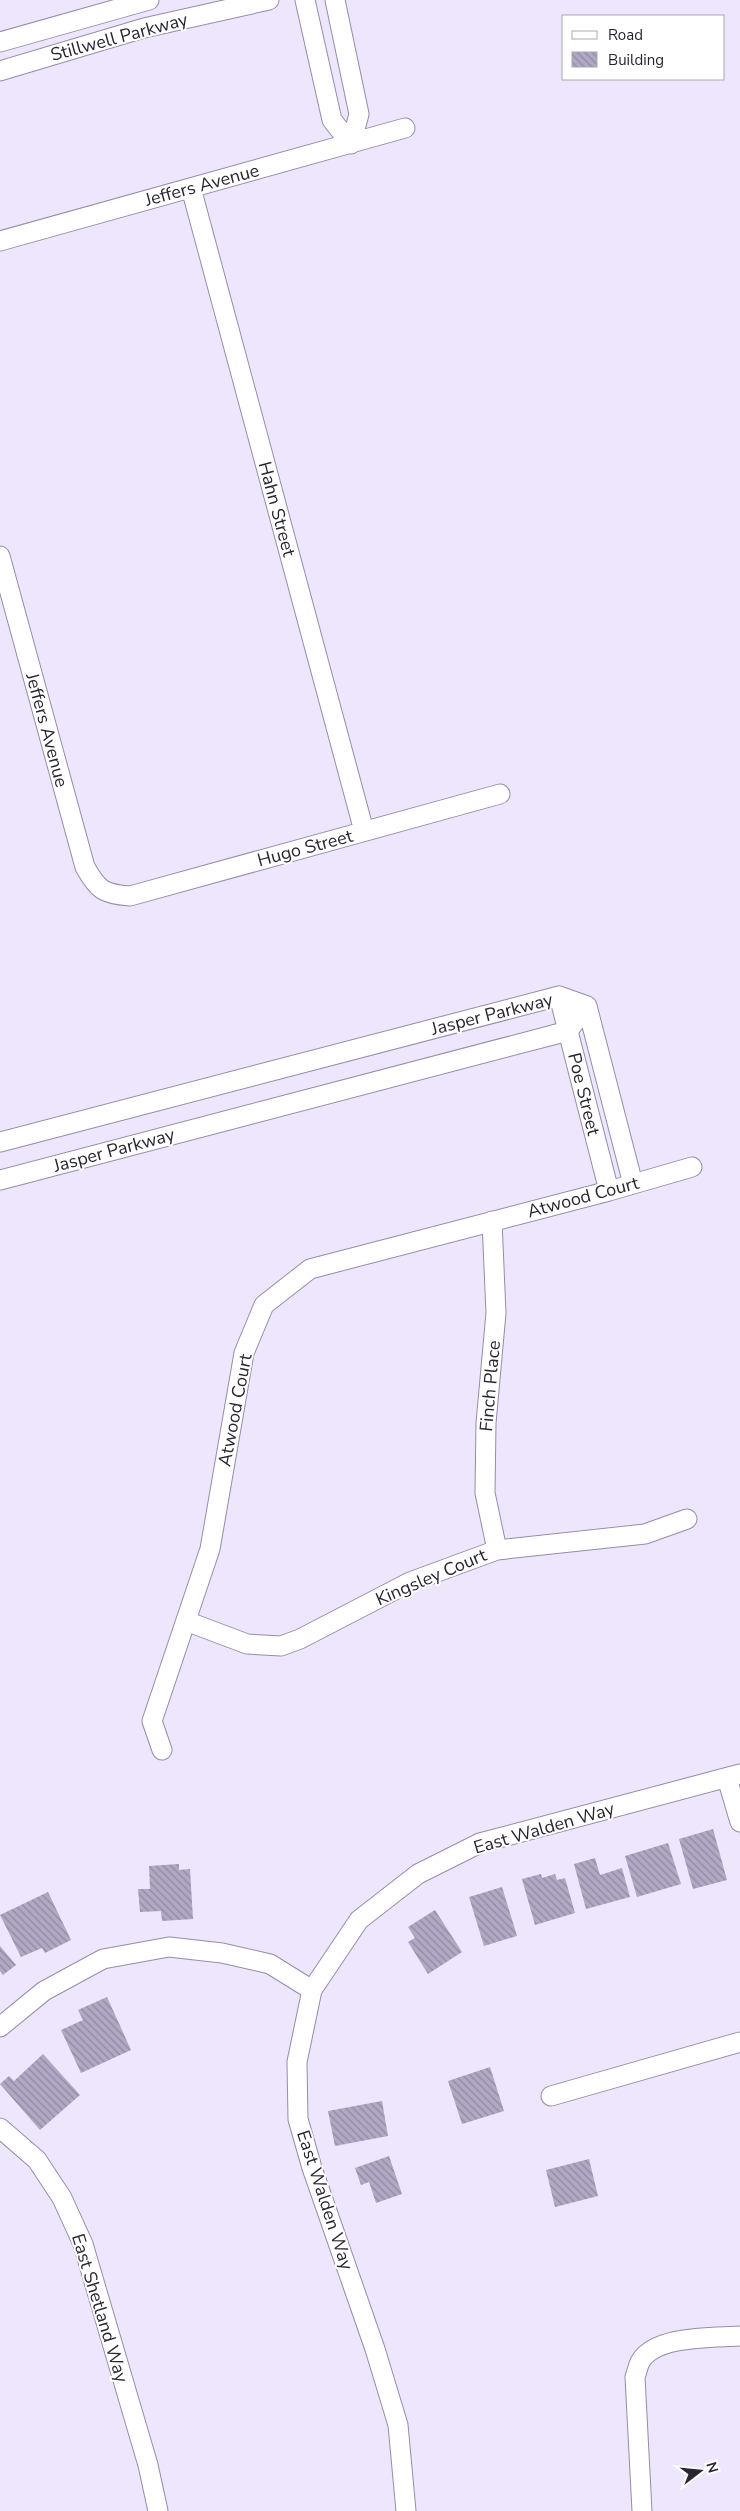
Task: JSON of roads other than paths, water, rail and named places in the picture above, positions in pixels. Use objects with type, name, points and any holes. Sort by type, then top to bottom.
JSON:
[{"type":"street","name":"Stillwell Parkway","points":[[0,42],[149,0]]},
{"type":"street","name":"Stillwell Parkway","points":[[0,71],[144,28],[269,0]]},
{"type":"street","points":[[304,0],[332,120],[351,144]]},
{"type":"street","points":[[334,0],[359,114],[351,144]]},
{"type":"street","name":"Jeffers Avenue","points":[[0,241],[405,128]]},
{"type":"street","name":"Hahn Street","points":[[191,188],[364,831]]},
{"type":"street","name":"Jeffers Avenue","points":[[0,556],[8,617],[85,867],[94,882],[109,894]]},
{"type":"street","name":"Hugo Street","points":[[109,894],[130,896],[500,794]]},
{"type":"street","name":"Jasper Parkway","points":[[0,1142],[559,996],[587,1006],[568,1031],[0,1180]]},
{"type":"street","name":"Poe Street","points":[[559,996],[609,1191]]},
{"type":"street","name":"Poe Street","points":[[587,1006],[633,1184]]},
{"type":"street","name":"Atwood Court","points":[[162,1750],[152,1721],[210,1549],[244,1353],[264,1305],[310,1269],[609,1191],[692,1167]]},
{"type":"street","name":"Finch Place","points":[[492,1221],[496,1313],[486,1423],[486,1493],[497,1550]]},
{"type":"street","name":"Kingsley Court","points":[[186,1621],[247,1644],[281,1646],[300,1639],[410,1582],[497,1550],[646,1534],[687,1518]]},
{"type":"street","points":[[734,1776],[740,1822]]},
{"type":"street","name":"East Walden Way","points":[[406,2511],[398,2425],[375,2349],[312,2168],[298,2119],[297,2062],[312,1990],[360,1920],[418,1874],[480,1843],[734,1776]]},
{"type":"street","points":[[0,2027],[44,1991],[103,1959],[169,1947],[222,1953],[270,1964],[312,1990]]},
{"type":"street","points":[[551,2096],[740,2042]]},
{"type":"street","name":"East Shetland Way","points":[[0,2128],[37,2160],[62,2198],[82,2244],[148,2465],[158,2511]]},
{"type":"street","points":[[642,2511],[636,2377],[641,2361],[656,2347],[679,2341],[740,2336]]}]
